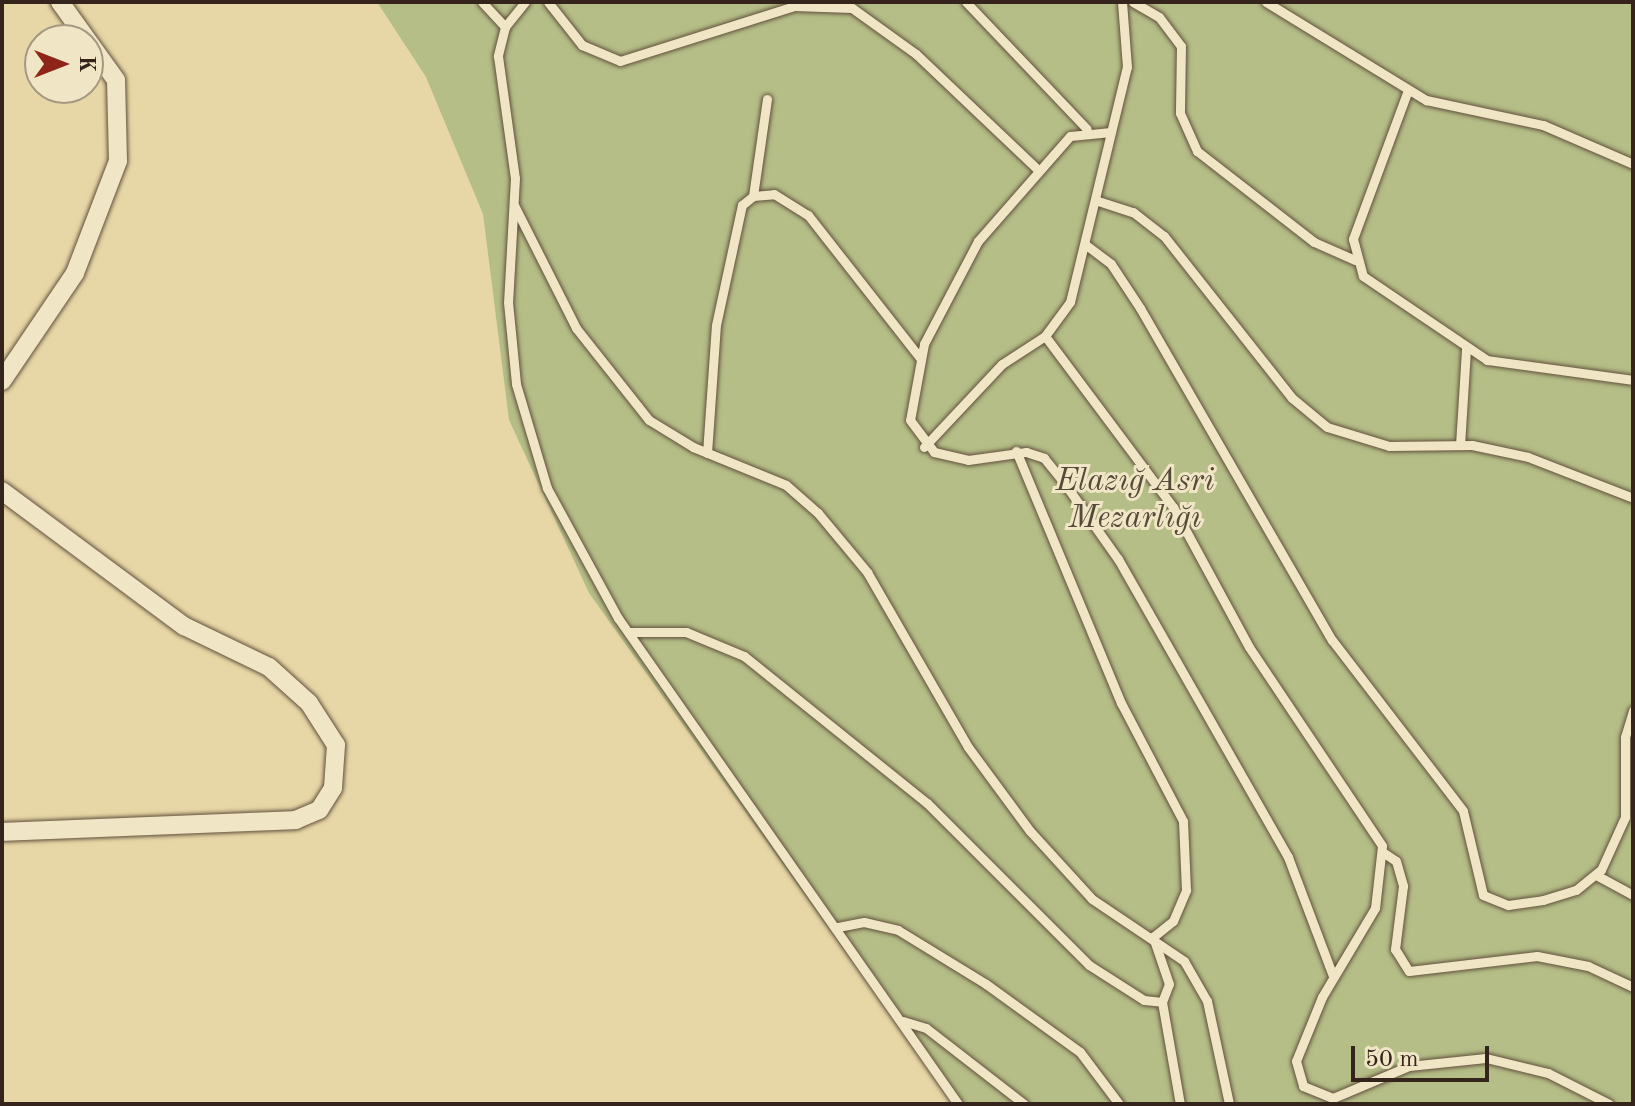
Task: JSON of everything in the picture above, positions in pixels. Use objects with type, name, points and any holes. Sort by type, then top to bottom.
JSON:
[{"type":"street","points":[[2,381],[75,273],[118,161],[116,80],[60,2]]},
{"type":"street","points":[[2,491],[184,626],[269,667],[309,703],[336,745],[333,788],[319,810],[296,820],[2,832]]},
{"type":"lane","points":[[482,2],[505,27]]},
{"type":"lane","points":[[525,2],[505,27],[498,74],[514,152],[508,302],[524,422],[560,517],[629,632],[838,927],[958,1104]]},
{"type":"lane","points":[[548,2],[582,45],[620,61],[794,6],[852,8],[916,54],[1037,169]]},
{"type":"lane","points":[[966,2],[1087,129],[1111,132]]},
{"type":"lane","points":[[924,447],[1002,364],[1045,336],[1070,302],[1086,245],[1129,51],[1122,2]]},
{"type":"lane","points":[[1133,2],[1159,17],[1181,46],[1180,113],[1197,151],[1314,242],[1355,260]]},
{"type":"lane","points":[[1266,2],[1408,90],[1456,111],[1555,128],[1633,164]]},
{"type":"lane","points":[[1408,90],[1368,187],[1353,239],[1355,260],[1368,283],[1466,349],[1501,363],[1633,380]]},
{"type":"lane","points":[[753,196],[767,99]]},
{"type":"lane","points":[[924,447],[909,412],[920,358],[978,241],[1037,169],[1087,129]]},
{"type":"lane","points":[[707,453],[716,325],[742,205],[753,196],[774,194],[808,215],[920,358]]},
{"type":"lane","points":[[1095,200],[1133,212],[1164,236],[1314,419],[1389,446],[1460,445],[1538,460],[1633,498]]},
{"type":"lane","points":[[514,205],[588,345],[649,420],[707,453],[786,485],[836,532],[1011,807],[1092,899],[1153,937],[1201,987],[1229,1104]]},
{"type":"lane","points":[[1086,245],[1111,264],[1140,308],[1332,640],[1463,811],[1483,895],[1508,905],[1543,900],[1596,875],[1616,848],[1625,817],[1625,737],[1633,710]]},
{"type":"lane","points":[[1045,336],[1173,507],[1249,647],[1384,853],[1396,861],[1403,886],[1395,949],[1409,971],[1537,956],[1588,966],[1633,987]]},
{"type":"lane","points":[[1460,445],[1466,349]]},
{"type":"lane","points":[[924,447],[968,460],[1016,451],[1044,458],[1118,559],[1302,884],[1333,976]]},
{"type":"lane","points":[[1016,451],[1121,703],[1183,821],[1186,890],[1173,921],[1153,937]]},
{"type":"lane","points":[[629,632],[686,632],[744,656],[927,803],[1089,965],[1144,1000],[1162,1002]]},
{"type":"lane","points":[[1384,853],[1375,908],[1333,976],[1296,1061],[1303,1086],[1317,1096],[1333,1098],[1409,1066],[1467,1057],[1548,1073],[1609,1104]]},
{"type":"lane","points":[[1596,875],[1633,895]]},
{"type":"lane","points":[[838,927],[864,922],[898,930],[986,984],[1080,1052],[1119,1104]]},
{"type":"lane","points":[[1153,937],[1169,984],[1162,1002],[1180,1104]]},
{"type":"lane","points":[[903,1021],[926,1028],[1024,1104]]},
{"type":"green space","name":"Elazığ Asri Mezarlığı","points":[[377,2],[1633,2],[1633,1104],[954,1104],[589,593],[509,420],[483,214],[426,77]]}]
